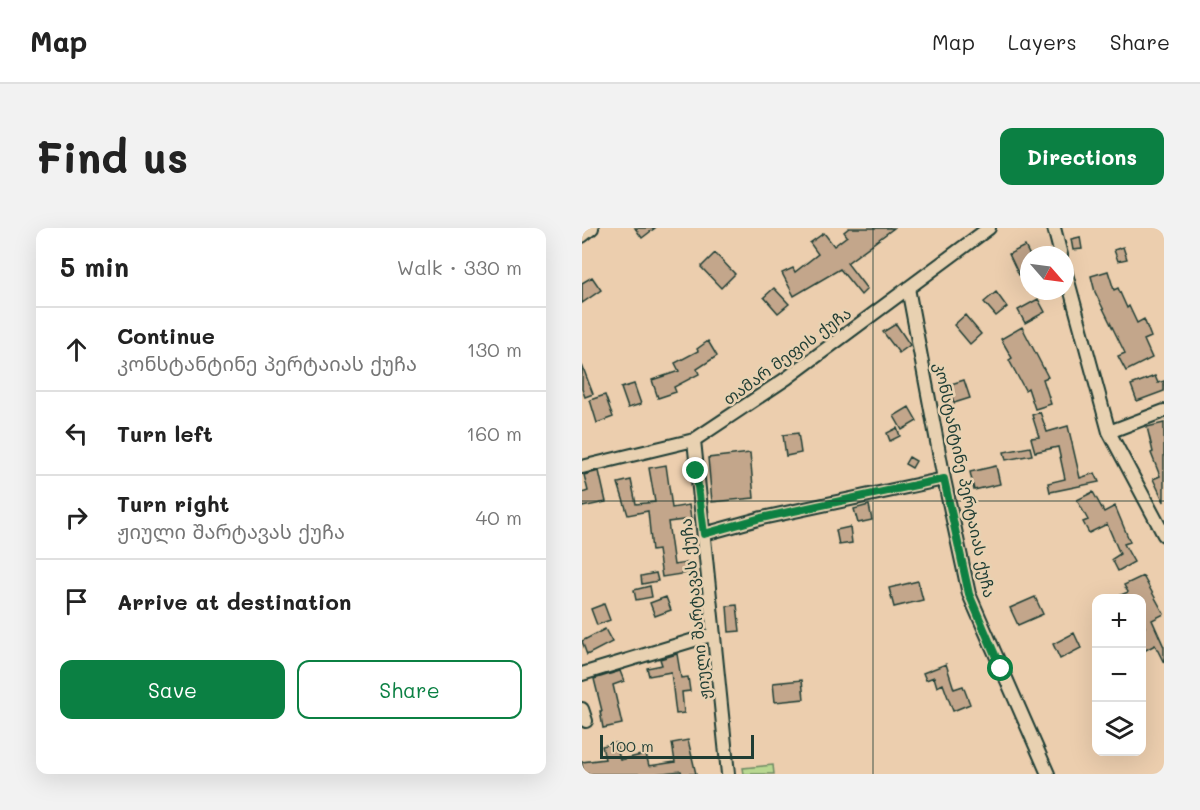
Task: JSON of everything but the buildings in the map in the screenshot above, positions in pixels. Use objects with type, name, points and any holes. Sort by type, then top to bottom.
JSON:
[{"type":"street","points":[[582,236],[592,228]]},
{"type":"street","name":"თამარ მეფის ქუჩა","points":[[582,467],[694,440],[754,402],[989,228]]},
{"type":"street","points":[[1054,228],[1059,246]]},
{"type":"street","name":"კონსტანტინე პერტაიას ქუჩა","points":[[908,288],[944,479],[969,594],[1048,774]]},
{"type":"street","points":[[1073,300],[1109,432],[1164,535]]},
{"type":"street","points":[[1109,432],[1164,411]]},
{"type":"street","name":"ჟიული შარტავას ქუჩა","points":[[694,440],[728,774]]},
{"type":"street","points":[[704,534],[761,518],[944,479]]},
{"type":"street","points":[[582,674],[714,634]]},
{"type":"green space","points":[[773,765],[774,774],[744,774],[743,768]]},
{"type":"route","points":[[696,471],[704,534],[761,518],[944,479],[969,594],[1001,669]]}]
